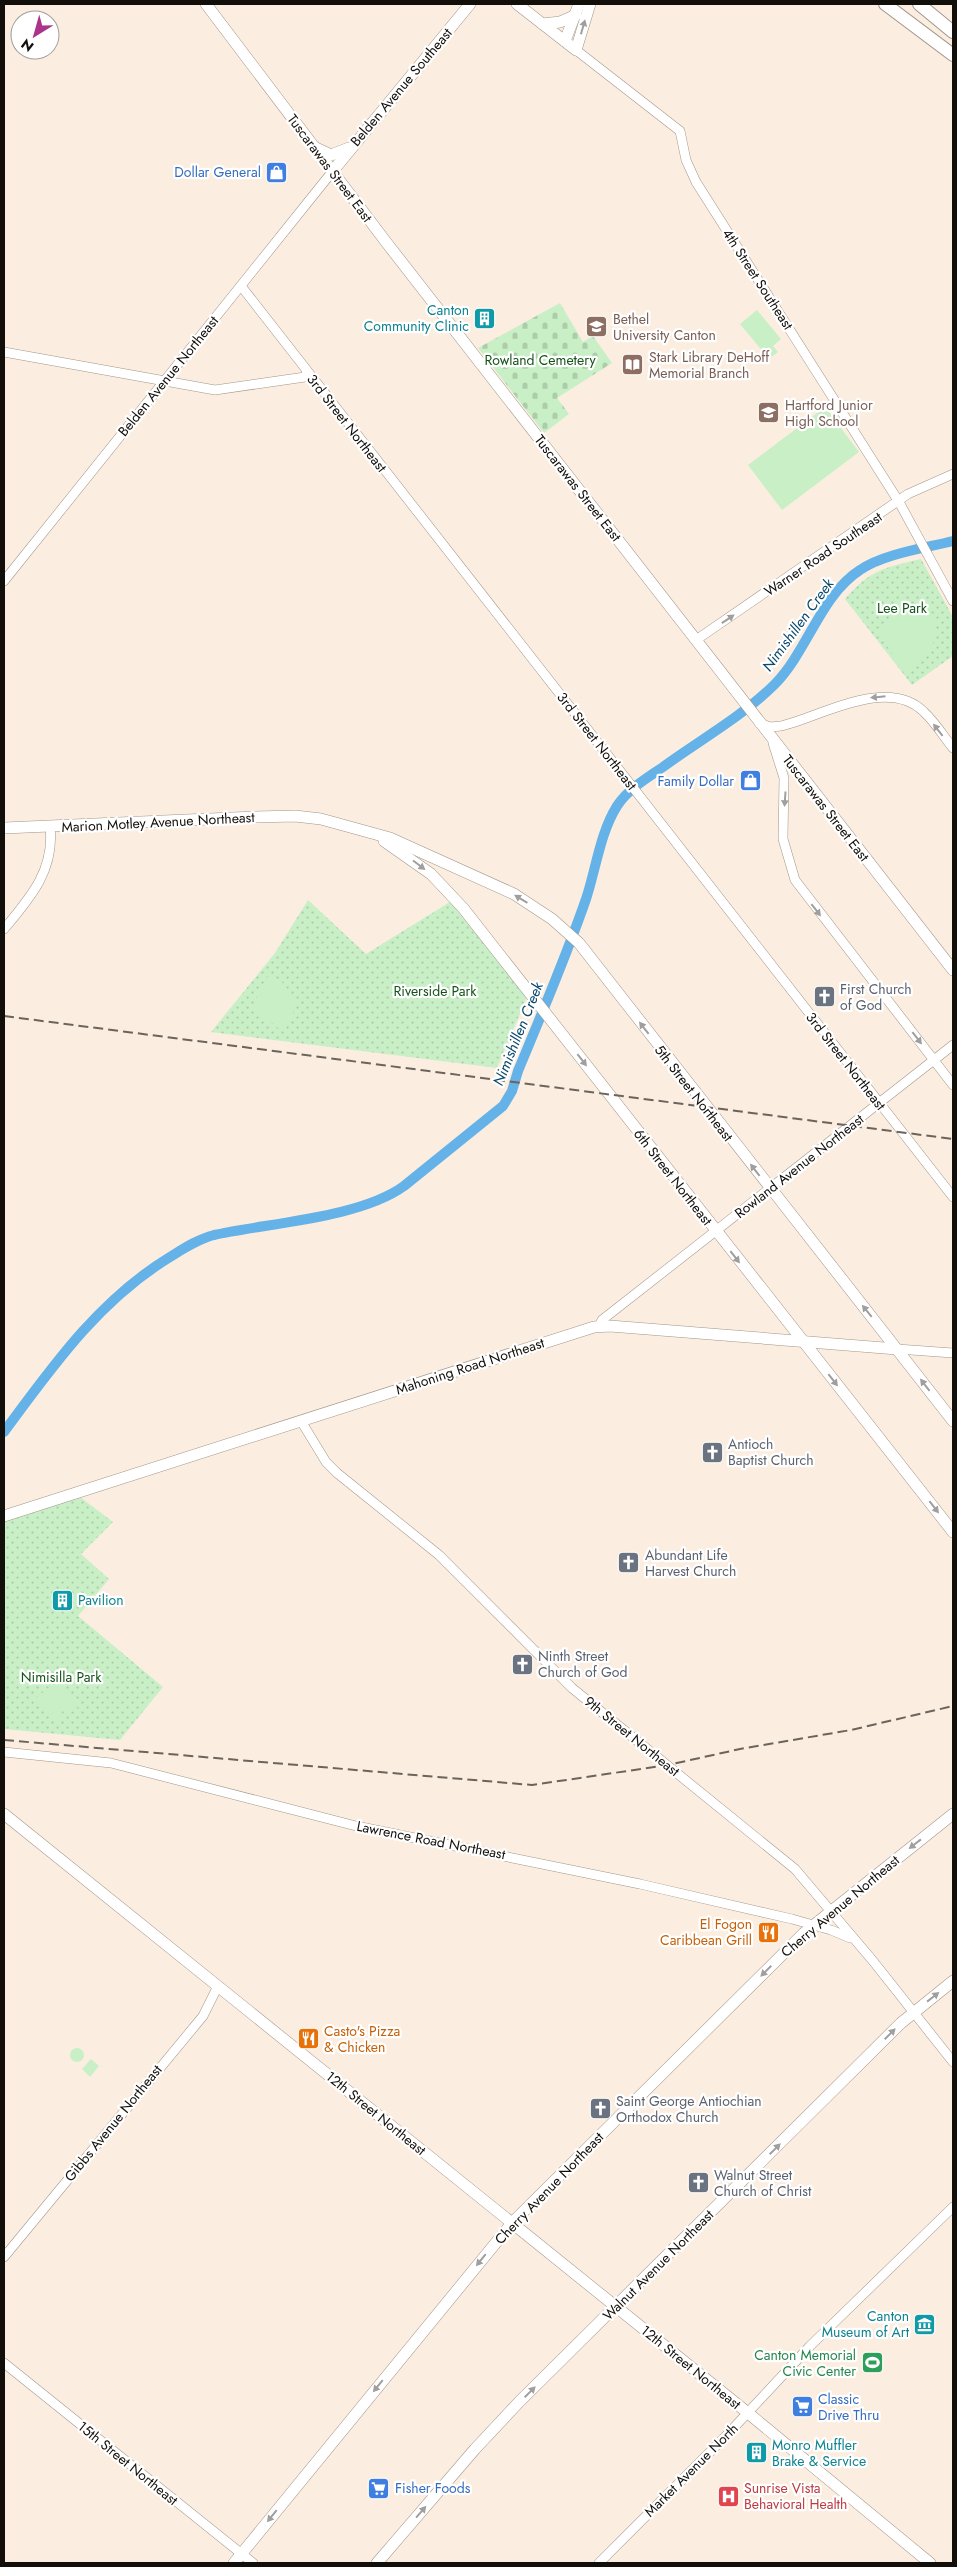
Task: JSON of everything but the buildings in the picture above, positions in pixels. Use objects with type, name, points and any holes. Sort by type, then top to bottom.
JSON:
[{"type":"highway","points":[[885,4],[953,56]]},
{"type":"highway","points":[[898,4],[953,49]]},
{"type":"highway","points":[[919,4],[953,32]]},
{"type":"highway","points":[[930,4],[953,26]]},
{"type":"main road","name":"Tuscarawas Street East","points":[[206,4],[332,172],[953,970]]},
{"type":"main road","name":"Belden Avenue Southeast","points":[[332,172],[350,147],[470,4]]},
{"type":"main road","name":"4th Street Southeast","points":[[517,4],[576,50]]},
{"type":"main road","points":[[576,50],[590,4]]},
{"type":"main road","points":[[543,24],[560,22],[577,9]]},
{"type":"main road","points":[[565,41],[577,9]]},
{"type":"main road","points":[[311,144],[323,153],[331,154],[342,152],[350,147]]},
{"type":"main road","name":"Marion Motley Avenue Northeast","points":[[50,827],[295,816],[334,822],[379,837]]},
{"type":"main road","points":[[4,828],[50,827]]},
{"type":"main road","name":"5th Street Northeast","points":[[379,837],[390,838],[514,894],[561,926],[581,945],[953,1421]]},
{"type":"main road","name":"6th Street Northeast","points":[[379,837],[421,866],[450,892],[953,1532]]},
{"type":"main road","name":"Mahoning Road Northeast","points":[[4,1516],[599,1326],[897,1349]]},
{"type":"main road","name":"12th Street Northeast","points":[[4,1814],[748,2413],[930,2563]]},
{"type":"main road","name":"Cherry Avenue Northeast","points":[[237,2559],[512,2223],[814,1925],[953,1814]]},
{"type":"main road","name":"Walnut Avenue Northeast","points":[[377,2563],[493,2430],[615,2306],[913,2012],[953,1981]]},
{"type":"street","name":"4th Street Southeast","points":[[576,50],[680,131],[686,160],[696,182],[899,502],[953,600]]},
{"type":"street","name":"Belden Avenue Northeast","points":[[4,581],[332,172]]},
{"type":"street","name":"3rd Street Northeast","points":[[241,286],[953,1197]]},
{"type":"street","points":[[4,352],[164,382],[224,390],[289,381],[305,377],[307,372]]},
{"type":"street","name":"Warner Road Southeast","points":[[696,640],[908,494],[953,474]]},
{"type":"street","points":[[756,718],[770,727],[781,726],[878,696],[900,699],[924,711],[953,748]]},
{"type":"street","points":[[770,736],[784,778],[783,839],[796,880],[953,1085]]},
{"type":"street","name":"Marion Motley Avenue Northeast","points":[[4,929],[33,892],[44,874],[50,854],[50,827]]},
{"type":"street","name":"Rowland Avenue Northeast","points":[[599,1326],[602,1320],[953,1044]]},
{"type":"street","name":"Mahoning Road Northeast","points":[[897,1349],[953,1353]]},
{"type":"street","name":"9th Street Northeast","points":[[301,1421],[326,1462],[337,1473],[439,1554],[572,1688],[788,1863],[856,1941],[953,2062]]},
{"type":"street","name":"Lawrence Road Northeast","points":[[4,1752],[111,1764],[356,1826],[561,1866],[814,1925],[842,1934],[856,1941]]},
{"type":"street","name":"Gibbs Avenue Northeast","points":[[4,2257],[203,2016],[218,1986]]},
{"type":"street","name":"Market Avenue North","points":[[598,2563],[748,2413],[807,2350],[953,2207]]},
{"type":"street","name":"15th Street Northeast","points":[[4,2363],[237,2559],[253,2563]]},
{"type":"green space","name":"Rowland Cemetery","points":[[560,303],[583,342],[593,336],[612,363],[557,398],[569,414],[544,433],[478,348]]},
{"type":"green space","points":[[757,310],[781,339],[773,346],[778,352],[769,359],[740,324]]},
{"type":"green space","points":[[825,407],[859,452],[782,510],[748,465]]},
{"type":"green space","name":"Lee Park","points":[[921,559],[953,617],[953,656],[912,685],[845,599],[863,581],[879,571]]},
{"type":"green space","points":[[926,598],[934,623],[934,641],[925,656],[907,674],[876,630]]},
{"type":"green space","name":"Riverside Park","points":[[308,900],[366,954],[450,902],[527,997],[497,1068],[211,1032],[275,953]]},
{"type":"green space","points":[[267,977],[281,981],[295,998],[292,1020],[282,1031],[252,1007]]},
{"type":"green space","name":"Nimisilla Park","points":[[80,1497],[113,1522],[81,1554],[109,1579],[78,1616],[163,1687],[120,1740],[4,1729],[4,1522]]},
{"type":"green space","points":[[56,1681],[71,1699],[66,1704],[72,1699],[78,1707],[68,1715],[47,1689]]},
{"type":"green space","points":[[46,1690],[60,1707],[50,1716],[36,1698]]},
{"type":"green space","points":[[56,1711],[60,1711],[64,1717],[60,1723],[56,1723],[52,1719],[52,1715]]},
{"type":"green space","points":[[77,2048],[82,2050],[84,2055],[82,2060],[77,2062],[72,2060],[70,2055],[72,2050]]},
{"type":"green space","points":[[91,2059],[99,2066],[90,2077],[82,2069]]},
{"type":"waterway","name":"Nimishillen Creek","points":[[4,1432],[78,1336],[121,1293],[144,1274],[170,1257],[196,1242],[214,1235],[313,1218],[339,1212],[385,1197],[404,1186],[503,1106],[512,1091],[518,1071],[554,985],[590,887],[606,828],[621,800],[644,780],[763,696],[787,670],[835,594],[860,570],[869,564],[892,556],[953,541]]},
{"type":"railway","points":[[4,1016],[953,1139]]},
{"type":"railway","points":[[4,1740],[532,1785],[668,1765],[740,1749],[851,1730],[953,1706]]},
{"type":"place","name":"Dollar General","points":[[277,172]]},
{"type":"place","name":"Canton Community Clinic","points":[[485,318]]},
{"type":"place","name":"Bethel University Canton","points":[[597,327]]},
{"type":"place","name":"Stark Library DeHoff Memorial Branch","points":[[633,365]]},
{"type":"place","name":"Hartford Junior High School","points":[[769,413]]},
{"type":"place","name":"Family Dollar","points":[[750,781]]},
{"type":"place","name":"First Church of God","points":[[824,997]]},
{"type":"place","name":"Antioch Baptist Church","points":[[712,1452]]},
{"type":"place","name":"Abundant Life Harvest Church","points":[[629,1563]]},
{"type":"place","name":"Pavilion","points":[[62,1600]]},
{"type":"place","name":"Ninth Street Church of God","points":[[522,1664]]},
{"type":"place","name":"El Fogon Caribbean Grill","points":[[768,1932]]},
{"type":"place","name":"Casto's Pizza & Chicken","points":[[308,2039]]},
{"type":"place","name":"Saint George Antiochian Orthodox Church","points":[[600,2109]]},
{"type":"place","name":"Walnut Street Church of Christ","points":[[698,2183]]},
{"type":"place","name":"Canton Museum of Art","points":[[925,2324]]},
{"type":"place","name":"Canton Memorial Civic Center","points":[[872,2363]]},
{"type":"place","name":"Classic Drive Thru","points":[[802,2407]]},
{"type":"place","name":"Monro Muffler Brake & Service","points":[[756,2453]]},
{"type":"place","name":"Fisher Foods","points":[[379,2488]]},
{"type":"place","name":"Sunrise Vista Behavioral Health","points":[[728,2496]]}]
